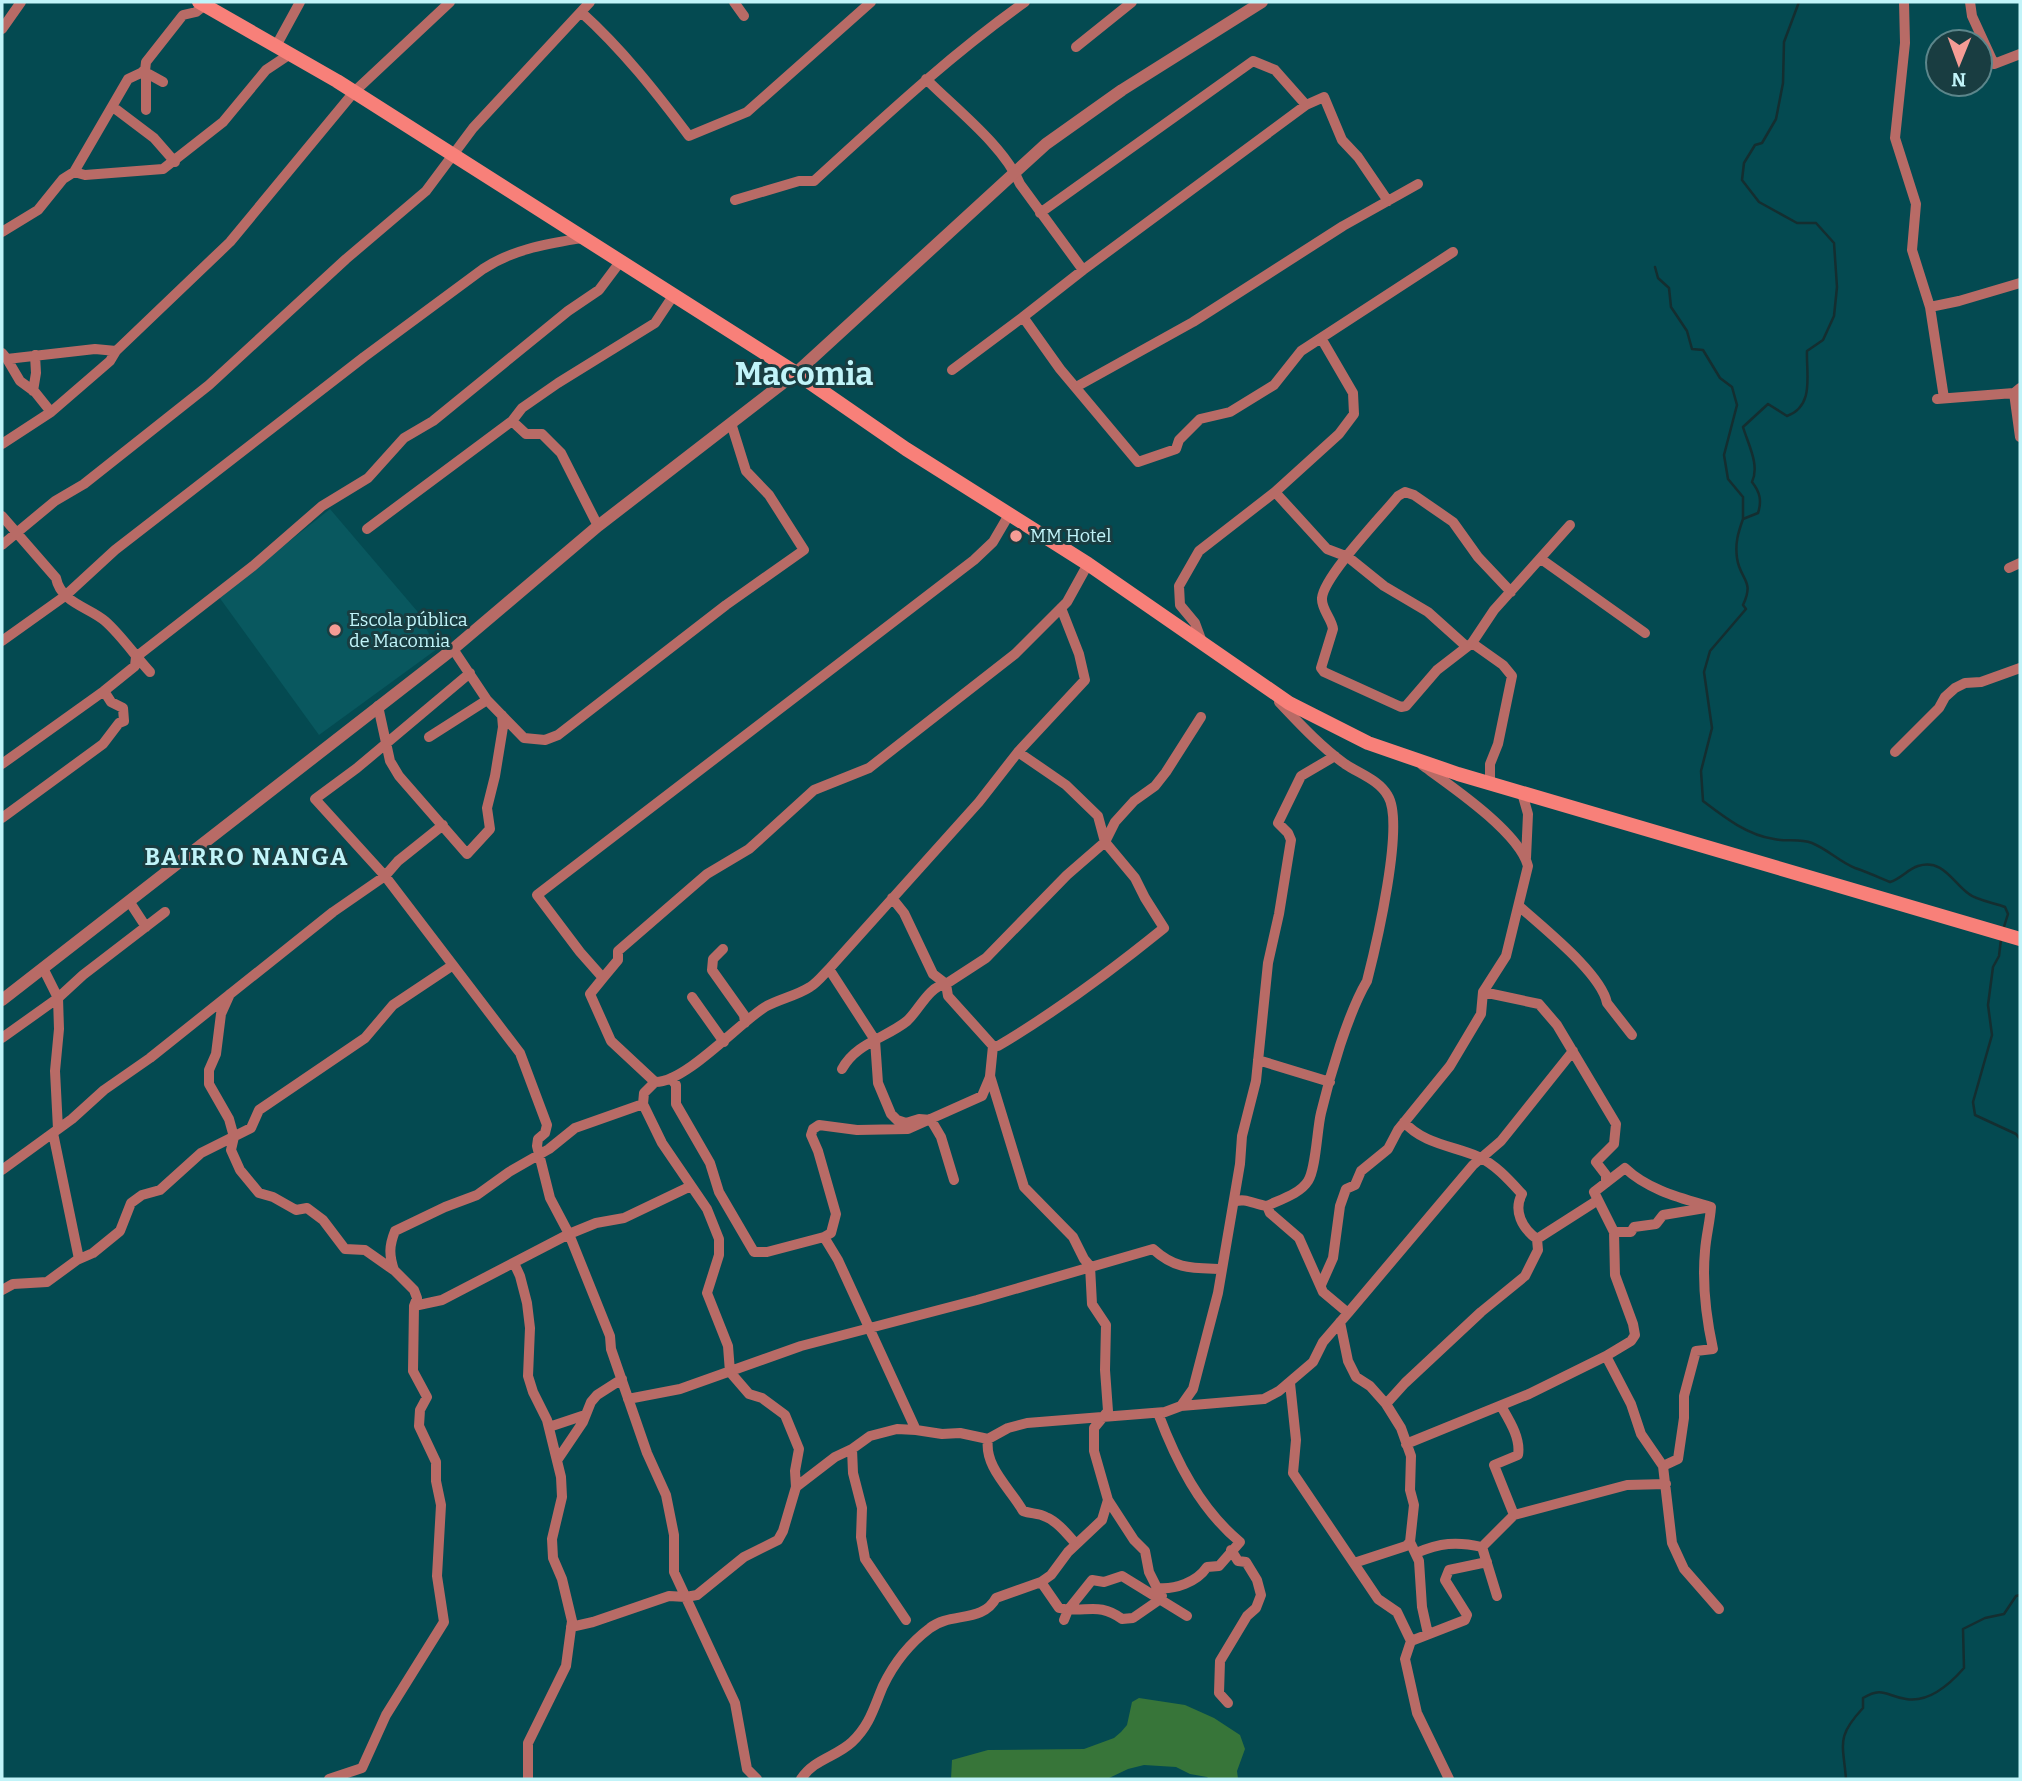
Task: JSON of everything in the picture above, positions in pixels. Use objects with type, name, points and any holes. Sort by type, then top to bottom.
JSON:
[{"type":"main road","points":[[202,3],[354,92],[796,373],[906,449],[1088,564],[1289,703],[1368,743],[1416,760],[2008,935]]},
{"type":"street","points":[[2,29],[20,2]]},
{"type":"street","points":[[74,172],[85,175],[141,170],[158,172],[175,162],[223,122],[283,50],[300,2]]},
{"type":"street","points":[[2,444],[51,412],[110,362],[116,351],[230,242],[354,92],[450,2]]},
{"type":"street","points":[[2,545],[55,501],[84,484],[209,385],[346,259],[426,191],[473,128],[590,2]]},
{"type":"street","points":[[734,2],[744,16]]},
{"type":"street","points":[[581,12],[609,37],[689,136],[747,112],[871,2]]},
{"type":"street","points":[[735,200],[799,181],[814,181],[926,79],[983,32],[1025,2]]},
{"type":"street","points":[[1076,47],[1132,2]]},
{"type":"street","points":[[2,1000],[453,649],[598,526],[796,373],[1046,144],[1087,114],[1262,2]]},
{"type":"street","points":[[1904,2],[1905,43],[1895,138],[1916,204],[1912,250],[1930,306],[1940,398],[2017,391],[2020,438]]},
{"type":"street","points":[[1970,2],[1972,16],[1994,64],[2020,54]]},
{"type":"street","points":[[146,110],[146,62],[183,15],[196,12],[202,3]]},
{"type":"street","points":[[1040,213],[1253,61],[1275,70],[1306,105]]},
{"type":"street","points":[[145,72],[163,82]]},
{"type":"street","points":[[2,232],[38,210],[63,179],[74,172],[128,79],[145,72]]},
{"type":"street","points":[[926,79],[990,142],[1015,172],[1040,213],[1083,270]]},
{"type":"street","points":[[952,370],[1306,105],[1324,97],[1342,140],[1388,201]]},
{"type":"street","points":[[113,107],[154,138],[175,162]]},
{"type":"street","points":[[1076,387],[1193,321],[1308,248],[1418,184]]},
{"type":"street","points":[[2,642],[65,596],[115,550],[482,269],[500,257],[582,238]]},
{"type":"street","points":[[1023,317],[1060,369],[1138,462],[1176,449],[1179,440],[1200,419],[1230,412],[1274,385],[1301,351],[1453,252]]},
{"type":"street","points":[[2,764],[104,691],[135,666],[136,657],[253,566],[322,506],[368,478],[404,438],[433,421],[568,311],[599,290],[620,262]]},
{"type":"street","points":[[1930,306],[1959,301],[2020,283]]},
{"type":"street","points":[[366,529],[512,421],[522,408],[654,323],[673,296]]},
{"type":"street","points":[[1202,642],[1195,622],[1180,606],[1179,586],[1199,551],[1275,492],[1339,434],[1354,414],[1353,393],[1321,338]]},
{"type":"street","points":[[51,412],[33,391],[20,382],[4,356],[95,349],[116,351]]},
{"type":"street","points":[[33,391],[35,355]]},
{"type":"street","points":[[512,421],[526,434],[542,434],[561,453],[598,526]]},
{"type":"street","points":[[453,649],[487,700],[524,738],[545,740],[558,735],[726,605],[804,550],[769,495],[746,471],[731,423]]},
{"type":"street","points":[[1275,492],[1327,549],[1348,557],[1384,586],[1428,612],[1469,645],[1503,665],[1512,676],[1498,744],[1490,764],[1490,783]]},
{"type":"street","points":[[1511,592],[1478,557],[1453,522],[1414,495],[1405,492],[1398,496],[1336,570],[1322,599],[1333,629],[1321,668],[1324,672],[1403,707],[1437,670],[1469,645],[1494,610],[1511,592],[1541,559],[1570,525]]},
{"type":"street","points":[[603,978],[537,895],[974,560],[993,542],[1010,513]]},
{"type":"street","points":[[2,516],[56,578],[65,596],[105,621],[150,671]]},
{"type":"street","points":[[1541,559],[1645,633]]},
{"type":"street","points":[[2010,568],[2020,563]]},
{"type":"street","points":[[655,1082],[611,1041],[590,995],[618,960],[618,951],[707,874],[749,849],[814,790],[869,768],[1015,654],[1067,602],[1088,564]]},
{"type":"street","points":[[571,1627],[669,1596],[697,1595],[744,1557],[778,1540],[796,1487],[795,1471],[799,1448],[785,1415],[762,1398],[749,1394],[730,1372],[728,1346],[707,1293],[719,1255],[719,1239],[707,1209],[662,1143],[643,1104],[644,1093],[655,1082],[671,1078],[724,1042],[765,1007],[810,987],[979,802],[1018,752],[1085,680],[1079,654],[1061,608]]},
{"type":"street","points":[[1895,752],[1955,688],[1965,682],[1981,682],[2020,668]]},
{"type":"street","points":[[470,673],[357,768],[315,799],[385,876],[520,1053],[547,1125],[545,1133],[538,1139],[538,1156],[550,1198],[569,1234],[610,1336],[611,1349],[647,1453],[666,1495],[674,1535],[674,1572],[735,1703],[747,1769],[757,1779]]},
{"type":"street","points":[[1234,1202],[1239,1199],[1266,1206],[1300,1189],[1309,1181],[1321,1113],[1358,996],[1367,981],[1393,850],[1389,797],[1374,781],[1335,756],[1267,688]]},
{"type":"street","points":[[2,818],[103,744],[119,723],[124,721],[123,708],[111,702],[104,691]]},
{"type":"street","points":[[429,737],[487,700]]},
{"type":"street","points":[[378,706],[390,761],[399,776],[467,854],[490,829],[487,808],[503,727],[502,715]]},
{"type":"street","points":[[842,1069],[858,1049],[907,1021],[935,989],[986,958],[1068,875],[1105,842],[1115,822],[1161,779],[1200,717]]},
{"type":"street","points":[[993,1046],[998,1046],[1047,1017],[1113,970],[1164,928],[1135,878],[1105,842],[1098,816],[1066,785],[1018,752]]},
{"type":"street","points":[[1181,1406],[1193,1389],[1219,1293],[1242,1136],[1256,1081],[1268,963],[1291,840],[1278,823],[1301,776],[1335,756]]},
{"type":"street","points":[[1416,760],[1478,807],[1526,858]]},
{"type":"street","points":[[1321,1284],[1333,1258],[1340,1206],[1346,1189],[1356,1185],[1361,1171],[1388,1149],[1404,1122],[1450,1066],[1481,1014],[1483,992],[1506,956],[1528,866],[1528,814],[1522,793]]},
{"type":"street","points":[[1528,814],[1542,799]]},
{"type":"street","points":[[3,1165],[55,1131],[104,1090],[150,1058],[333,912],[385,876],[398,861],[443,825]]},
{"type":"street","points":[[671,1078],[676,1085],[676,1104],[710,1163],[719,1192],[754,1252],[767,1252],[831,1233],[836,1213],[818,1151],[812,1141],[813,1129],[819,1125],[857,1130],[908,1129],[982,1096],[990,1076],[993,1046],[948,996],[946,984],[933,974],[904,913],[892,898]]},
{"type":"street","points":[[129,901],[146,927]]},
{"type":"street","points":[[1519,906],[1572,954],[1592,977],[1607,1003],[1632,1034]]},
{"type":"street","points":[[2,1038],[58,998],[83,975],[165,912]]},
{"type":"street","points":[[723,949],[713,959],[712,970],[744,1015],[745,1023]]},
{"type":"street","points":[[2,1290],[13,1284],[47,1282],[79,1259],[93,1253],[120,1231],[131,1203],[142,1195],[160,1190],[201,1153],[251,1128],[259,1110],[365,1038],[393,1005],[453,965]]},
{"type":"street","points":[[43,968],[58,998],[55,1131],[79,1259]]},
{"type":"street","points":[[829,969],[875,1040],[878,1083],[891,1114],[906,1123],[919,1119],[931,1120]]},
{"type":"street","points":[[1483,992],[1539,1004],[1557,1025],[1616,1124],[1614,1144],[1596,1162],[1605,1175],[1605,1183]]},
{"type":"street","points":[[230,994],[221,1014],[216,1054],[209,1070],[209,1084],[229,1119],[234,1137],[231,1150],[240,1170],[259,1193],[273,1197],[296,1210],[307,1208],[323,1220],[345,1249],[365,1250],[395,1271],[414,1290],[417,1298],[414,1306],[413,1371],[426,1397],[420,1410],[419,1426],[436,1462],[440,1505],[437,1576],[444,1622],[386,1715],[361,1774],[329,1779]]},
{"type":"street","points":[[692,997],[724,1042]]},
{"type":"street","points":[[796,1487],[835,1457],[870,1436],[897,1429],[942,1434],[960,1433],[988,1438],[1008,1428],[1027,1423],[1158,1413],[1181,1406],[1264,1399],[1290,1383],[1313,1362],[1323,1342],[1481,1158],[1501,1141],[1573,1051]]},
{"type":"street","points":[[1258,1060],[1330,1082]]},
{"type":"street","points":[[990,1076],[1024,1187],[1073,1237],[1090,1266],[1092,1304],[1106,1325],[1108,1411],[1094,1428],[1094,1451],[1108,1500],[1127,1531],[1145,1551],[1149,1572],[1157,1588],[1166,1589],[1197,1578],[1207,1567],[1219,1566],[1240,1542],[1220,1526],[1206,1508],[1174,1452],[1158,1413]]},
{"type":"street","points":[[395,1271],[390,1257],[390,1243],[395,1231],[477,1195],[509,1172],[538,1156],[575,1128],[643,1104]]},
{"type":"street","points":[[931,1120],[941,1137],[954,1180]]},
{"type":"street","points":[[1386,1404],[1472,1321],[1525,1276],[1538,1250],[1537,1239],[1527,1232],[1518,1212],[1522,1194],[1481,1158],[1411,1131],[1404,1122]]},
{"type":"street","points":[[1406,1444],[1567,1377],[1631,1341],[1635,1335],[1633,1324],[1615,1275],[1614,1232],[1594,1192],[1605,1183],[1625,1168],[1637,1180],[1711,1208]]},
{"type":"street","points":[[414,1306],[442,1300],[569,1234],[596,1223],[624,1218],[691,1186]]},
{"type":"street","points":[[1537,1239],[1598,1200]]},
{"type":"street","points":[[1266,1206],[1270,1213],[1299,1238],[1323,1292],[1348,1313]]},
{"type":"street","points":[[1614,1232],[1631,1232],[1634,1227],[1656,1224],[1662,1215],[1711,1208]]},
{"type":"street","points":[[1663,1465],[1678,1459],[1684,1396],[1696,1351],[1713,1349],[1705,1303],[1705,1251],[1711,1208]]},
{"type":"street","points":[[824,1237],[838,1260],[916,1430]]},
{"type":"street","points":[[628,1399],[680,1389],[801,1346],[977,1300],[1153,1249],[1181,1268],[1223,1269]]},
{"type":"street","points":[[514,1263],[527,1303],[530,1328],[528,1376],[549,1427],[558,1459],[562,1497],[552,1539],[553,1558],[562,1579],[572,1621],[566,1666],[528,1743],[528,1779]]},
{"type":"street","points":[[1340,1322],[1348,1361],[1356,1377],[1370,1386],[1386,1404],[1401,1428],[1411,1456],[1409,1473],[1414,1506],[1409,1542],[1406,1546],[1354,1563]]},
{"type":"street","points":[[1606,1356],[1631,1404],[1641,1434],[1663,1465],[1672,1543],[1684,1569],[1719,1609]]},
{"type":"street","points":[[558,1459],[583,1422],[590,1402],[622,1379]]},
{"type":"street","points":[[1290,1383],[1296,1440],[1293,1473],[1378,1599],[1397,1612],[1411,1641],[1405,1659],[1417,1713],[1449,1779]]},
{"type":"street","points":[[1501,1406],[1514,1431],[1519,1450],[1518,1455],[1494,1465],[1514,1515]]},
{"type":"street","points":[[549,1427],[585,1415]]},
{"type":"street","points":[[988,1438],[989,1456],[995,1470],[1023,1511],[1044,1515],[1061,1527],[1076,1544]]},
{"type":"street","points":[[852,1449],[852,1473],[862,1508],[861,1537],[865,1559],[906,1620]]},
{"type":"street","points":[[1482,1547],[1514,1515],[1627,1485],[1666,1484]]},
{"type":"street","points":[[801,1779],[813,1765],[851,1744],[869,1724],[891,1671],[909,1646],[934,1625],[950,1618],[973,1616],[992,1605],[996,1598],[1041,1582],[1051,1575],[1076,1544],[1102,1520],[1108,1500]]},
{"type":"street","points":[[1409,1542],[1416,1553],[1421,1574],[1422,1607],[1428,1634]]},
{"type":"street","points":[[1416,1553],[1437,1545],[1464,1543],[1482,1547]]},
{"type":"street","points":[[1482,1547],[1497,1596]]},
{"type":"street","points":[[1228,1703],[1219,1693],[1220,1661],[1247,1616],[1256,1608],[1261,1595],[1246,1562],[1238,1561],[1231,1550]]},
{"type":"street","points":[[1411,1641],[1465,1620],[1467,1615],[1445,1580],[1449,1570],[1486,1562]]},
{"type":"street","points":[[1066,1615],[1092,1580],[1104,1582],[1122,1576],[1187,1616]]},
{"type":"street","points":[[1041,1582],[1066,1615]]},
{"type":"street","points":[[1066,1615],[1094,1607],[1110,1610],[1122,1619],[1133,1618],[1159,1600],[1166,1589]]},
{"type":"shaded area","name":"Escola pública de Macomia","points":[[330,509],[417,611],[437,649],[319,735],[219,597]]},
{"type":"green space","points":[[1139,1698],[1185,1705],[1214,1718],[1240,1735],[1245,1749],[1237,1771],[1238,1779],[1209,1779],[1176,1767],[1144,1765],[1107,1779],[951,1779],[952,1760],[988,1750],[1084,1749],[1114,1738],[1127,1725],[1132,1702]]},
{"type":"waterway","points":[[1799,2],[1784,42],[1783,83],[1776,119],[1762,143],[1755,145],[1744,163],[1742,180],[1759,202],[1797,223],[1816,223],[1834,243],[1837,287],[1834,316],[1823,340],[1807,351],[1807,388],[1802,405],[1787,416],[1768,404],[1743,427],[1754,462],[1752,482],[1760,505],[1758,513],[1743,519],[1738,534],[1736,553],[1748,590],[1743,605],[1746,609],[1710,651],[1704,672],[1712,728],[1701,771],[1703,801],[1754,834],[1812,843],[1849,865],[1890,882],[1918,866],[1927,864],[1941,868],[1972,896],[2005,907],[2008,914],[2003,930]]},
{"type":"waterway","points":[[1655,267],[1658,278],[1669,288],[1671,307],[1687,331],[1692,349],[1703,350],[1720,378],[1732,387],[1737,405],[1724,455],[1728,479],[1743,497],[1743,519]]},
{"type":"waterway","points":[[2001,939],[1999,956],[1993,967],[1988,1005],[1992,1035],[1973,1102],[1975,1115],[2016,1134],[2020,1139]]},
{"type":"waterway","points":[[1846,1779],[1843,1741],[1849,1726],[1863,1708],[1863,1698],[1880,1692],[1899,1698],[1915,1699],[1938,1691],[1964,1668],[1963,1629],[1985,1618],[2004,1614],[2016,1596],[2020,1595]]},
{"type":"place","name":"MM Hotel","points":[[1016,536]]},
{"type":"place","name":"Escola pública de Macomia","points":[[335,630]]},
{"type":"district","name":"Macomia","points":[[804,374]]},
{"type":"district","name":"BAIRRO NANGA","points":[[247,857]]}]
